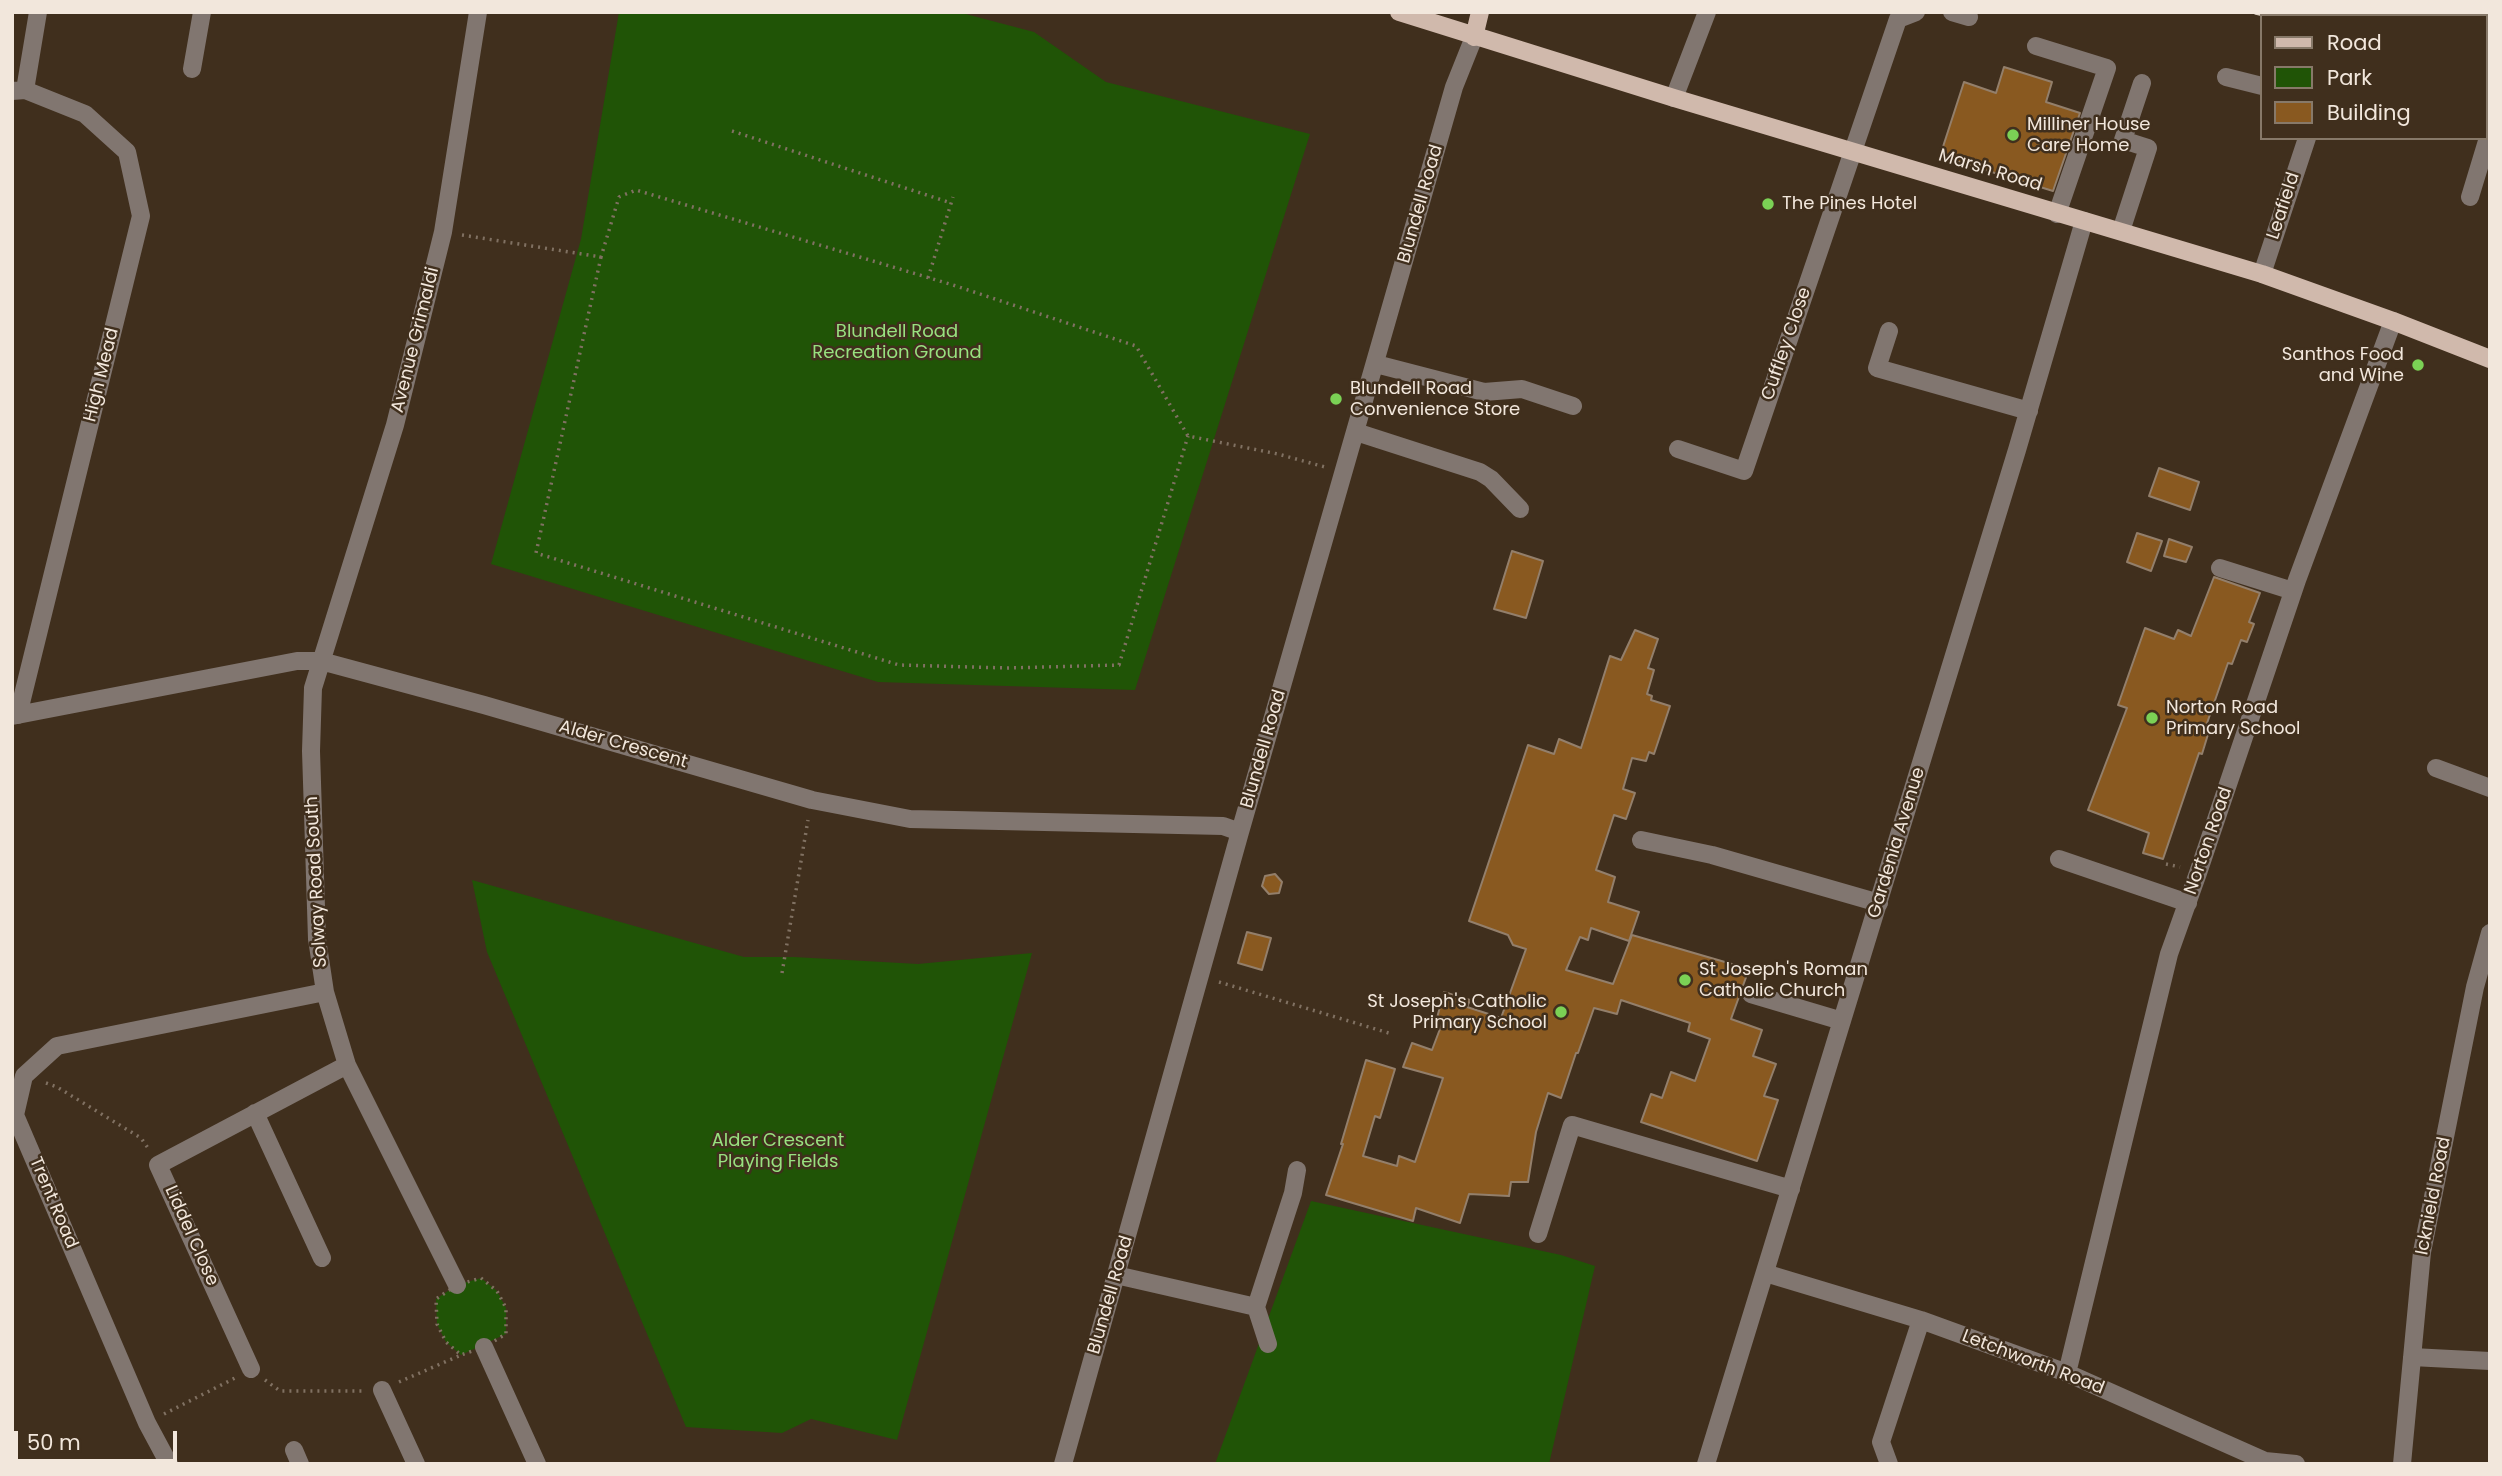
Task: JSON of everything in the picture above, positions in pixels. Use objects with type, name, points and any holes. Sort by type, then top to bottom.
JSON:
[{"type":"main road","name":"Marsh Road","points":[[1399,12],[1674,98],[2262,274],[2490,359]]},
{"type":"main road","points":[[1474,37],[1480,12]]},
{"type":"street","points":[[19,90],[38,12]]},
{"type":"street","points":[[192,69],[202,12]]},
{"type":"street","name":"Avenue Grimaldi","points":[[321,661],[395,425],[443,232],[478,12]]},
{"type":"street","points":[[1674,98],[1706,12]]},
{"type":"street","points":[[1853,152],[1898,19],[1916,12]]},
{"type":"street","name":"Blundell Road","points":[[1063,1464],[1240,832],[1454,87],[1474,37]]},
{"type":"street","points":[[2036,46],[2107,68],[2057,214]]},
{"type":"street","points":[[2226,77],[2260,86]]},
{"type":"street","points":[[2121,231],[2148,148],[2123,140],[2142,83]]},
{"type":"street","name":"High Mead","points":[[15,716],[141,216],[127,152],[85,114],[19,90]]},
{"type":"street","name":"Leafield","points":[[2262,274],[2306,140]]},
{"type":"street","points":[[2470,197],[2487,140]]},
{"type":"street","name":"Cuffley Close","points":[[1678,449],[1744,471],[1853,152]]},
{"type":"street","name":"Gardenia Avenue","points":[[1706,1464],[2029,411],[2084,221]]},
{"type":"street","name":"Norton Road","points":[[2067,1373],[2169,954],[2293,591],[2393,321]]},
{"type":"street","points":[[1889,331],[1877,368],[2029,411]]},
{"type":"street","points":[[1376,364],[1484,392],[1522,389],[1573,405]]},
{"type":"street","points":[[1356,432],[1480,472],[1491,479],[1520,509]]},
{"type":"street","points":[[2220,568],[2293,591]]},
{"type":"street","name":"Alder Crescent","points":[[15,716],[297,661],[321,661],[812,800],[910,819],[1223,826],[1240,832]]},
{"type":"street","name":"Solway Road South","points":[[321,661],[313,688],[311,751],[317,939],[325,992],[347,1065],[457,1285]]},
{"type":"street","points":[[2436,768],[2490,788]]},
{"type":"street","points":[[1641,839],[1712,855],[1879,903]]},
{"type":"street","points":[[2059,859],[2188,903]]},
{"type":"street","name":"Icknield Road","points":[[2402,1464],[2422,1252],[2475,987],[2490,933]]},
{"type":"street","points":[[18,1072],[57,1046],[325,992]]},
{"type":"street","points":[[1751,994],[1842,1021]]},
{"type":"street","name":"Liddel Close","points":[[251,1370],[158,1165],[347,1065]]},
{"type":"street","name":"Trent Road","points":[[18,1072],[15,1115],[147,1423],[169,1464]]},
{"type":"street","points":[[255,1113],[322,1258]]},
{"type":"street","points":[[1538,1234],[1572,1125],[1791,1189]]},
{"type":"street","points":[[1268,1344],[1256,1307],[1293,1193],[1297,1170]]},
{"type":"street","name":"Letchworth Road","points":[[1765,1273],[1921,1320],[2067,1373],[2265,1461],[2297,1464]]},
{"type":"street","points":[[1116,1275],[1256,1307]]},
{"type":"street","points":[[1887,1463],[1881,1442],[1921,1320]]},
{"type":"street","points":[[484,1347],[537,1464]]},
{"type":"street","points":[[2412,1357],[2490,1361]]},
{"type":"street","points":[[382,1390],[416,1464]]},
{"type":"path","points":[[732,131],[951,203]]},
{"type":"path","points":[[636,190],[928,278],[1136,346],[1188,436],[1119,665],[1007,668],[899,665],[536,553],[601,257],[619,197],[636,190]]},
{"type":"path","points":[[928,278],[953,197]]},
{"type":"path","points":[[443,232],[601,257]]},
{"type":"path","points":[[1188,436],[1278,454],[1329,468]]},
{"type":"path","points":[[782,973],[812,800]]},
{"type":"path","points":[[1200,976],[1392,1034]]},
{"type":"path","points":[[18,1072],[57,1087],[141,1138],[158,1165]]},
{"type":"path","points":[[147,1423],[251,1370],[280,1391],[382,1390],[461,1354],[484,1347],[506,1334],[506,1308],[497,1291],[481,1278],[457,1285],[436,1299],[437,1324],[446,1342],[461,1354]]},
{"type":"green space","name":"Blundell Road Recreation Ground","points":[[619,12],[958,12],[1034,32],[1106,82],[1310,134],[1135,690],[878,682],[491,564],[581,239]]},
{"type":"green space","name":"Alder Crescent Playing Fields","points":[[472,880],[744,957],[918,964],[1032,953],[897,1440],[811,1419],[782,1433],[686,1427],[487,952]]},
{"type":"green space","points":[[1311,1201],[1561,1255],[1595,1266],[1549,1464],[1215,1464]]},
{"type":"green space","points":[[481,1278],[497,1291],[506,1308],[506,1334],[461,1355],[446,1342],[437,1324],[436,1299],[457,1285]]},
{"type":"building","name":"Milliner House Care Home","points":[[2004,67],[2052,82],[2046,102],[2080,113],[2053,191],[1940,156],[1964,82],[1996,93]]},
{"type":"building","points":[[2159,468],[2199,482],[2190,510],[2149,496]]},
{"type":"building","points":[[2137,533],[2162,541],[2151,571],[2127,562]]},
{"type":"building","points":[[2169,539],[2192,547],[2186,562],[2164,556]]},
{"type":"building","points":[[1512,551],[1543,561],[1526,618],[1494,609]]},
{"type":"building","points":[[2214,577],[2260,593],[2249,622],[2254,624],[2247,642],[2241,640],[2232,664],[2228,663],[2205,729],[2209,731],[2202,754],[2199,753],[2163,859],[2143,853],[2149,833],[2088,810],[2127,708],[2118,705],[2145,628],[2174,639],[2178,630],[2191,636]]},
{"type":"building","points":[[1635,630],[1658,639],[1648,668],[1654,670],[1647,694],[1652,696],[1651,700],[1670,706],[1654,754],[1649,752],[1646,761],[1632,758],[1623,789],[1635,793],[1626,819],[1614,815],[1596,870],[1615,877],[1608,902],[1639,912],[1629,941],[1591,928],[1588,940],[1580,937],[1566,970],[1613,984],[1632,935],[1749,969],[1731,1019],[1762,1030],[1753,1056],[1776,1064],[1764,1096],[1778,1100],[1757,1161],[1641,1122],[1651,1094],[1662,1098],[1671,1072],[1695,1081],[1710,1039],[1688,1031],[1690,1023],[1621,1000],[1617,1014],[1594,1008],[1561,1098],[1548,1093],[1536,1132],[1528,1182],[1511,1182],[1509,1196],[1469,1194],[1460,1223],[1416,1208],[1413,1221],[1326,1195],[1366,1060],[1395,1069],[1380,1118],[1375,1116],[1363,1156],[1397,1166],[1399,1156],[1415,1162],[1443,1078],[1403,1067],[1412,1043],[1432,1050],[1443,1021],[1437,1018],[1444,992],[1470,1000],[1467,1007],[1501,1018],[1526,949],[1513,945],[1508,935],[1469,921],[1528,745],[1554,754],[1559,739],[1581,748],[1610,656],[1621,660]]},
{"type":"building","points":[[1275,874],[1282,882],[1279,893],[1269,894],[1262,886],[1265,876]]},
{"type":"building","points":[[1247,932],[1271,938],[1262,970],[1238,963]]},
{"type":"railway","points":[[2255,12],[2263,14]]},
{"type":"railway","points":[[2306,12],[2314,14]]},
{"type":"railway","points":[[2391,12],[2398,14]]},
{"type":"railway","points":[[2443,12],[2451,14]]},
{"type":"place","name":"Milliner House Care Home","points":[[2013,135]]},
{"type":"place","name":"The Pines Hotel","points":[[1768,204]]},
{"type":"place","name":"Santhos Food and Wine","points":[[2418,365]]},
{"type":"place","name":"Blundell Road Convenience Store","points":[[1336,399]]},
{"type":"place","name":"Norton Road Primary School","points":[[2152,718]]},
{"type":"place","name":"St Joseph's Roman Catholic Church","points":[[1685,980]]},
{"type":"place","name":"St Joseph's Catholic Primary School","points":[[1561,1012]]}]
